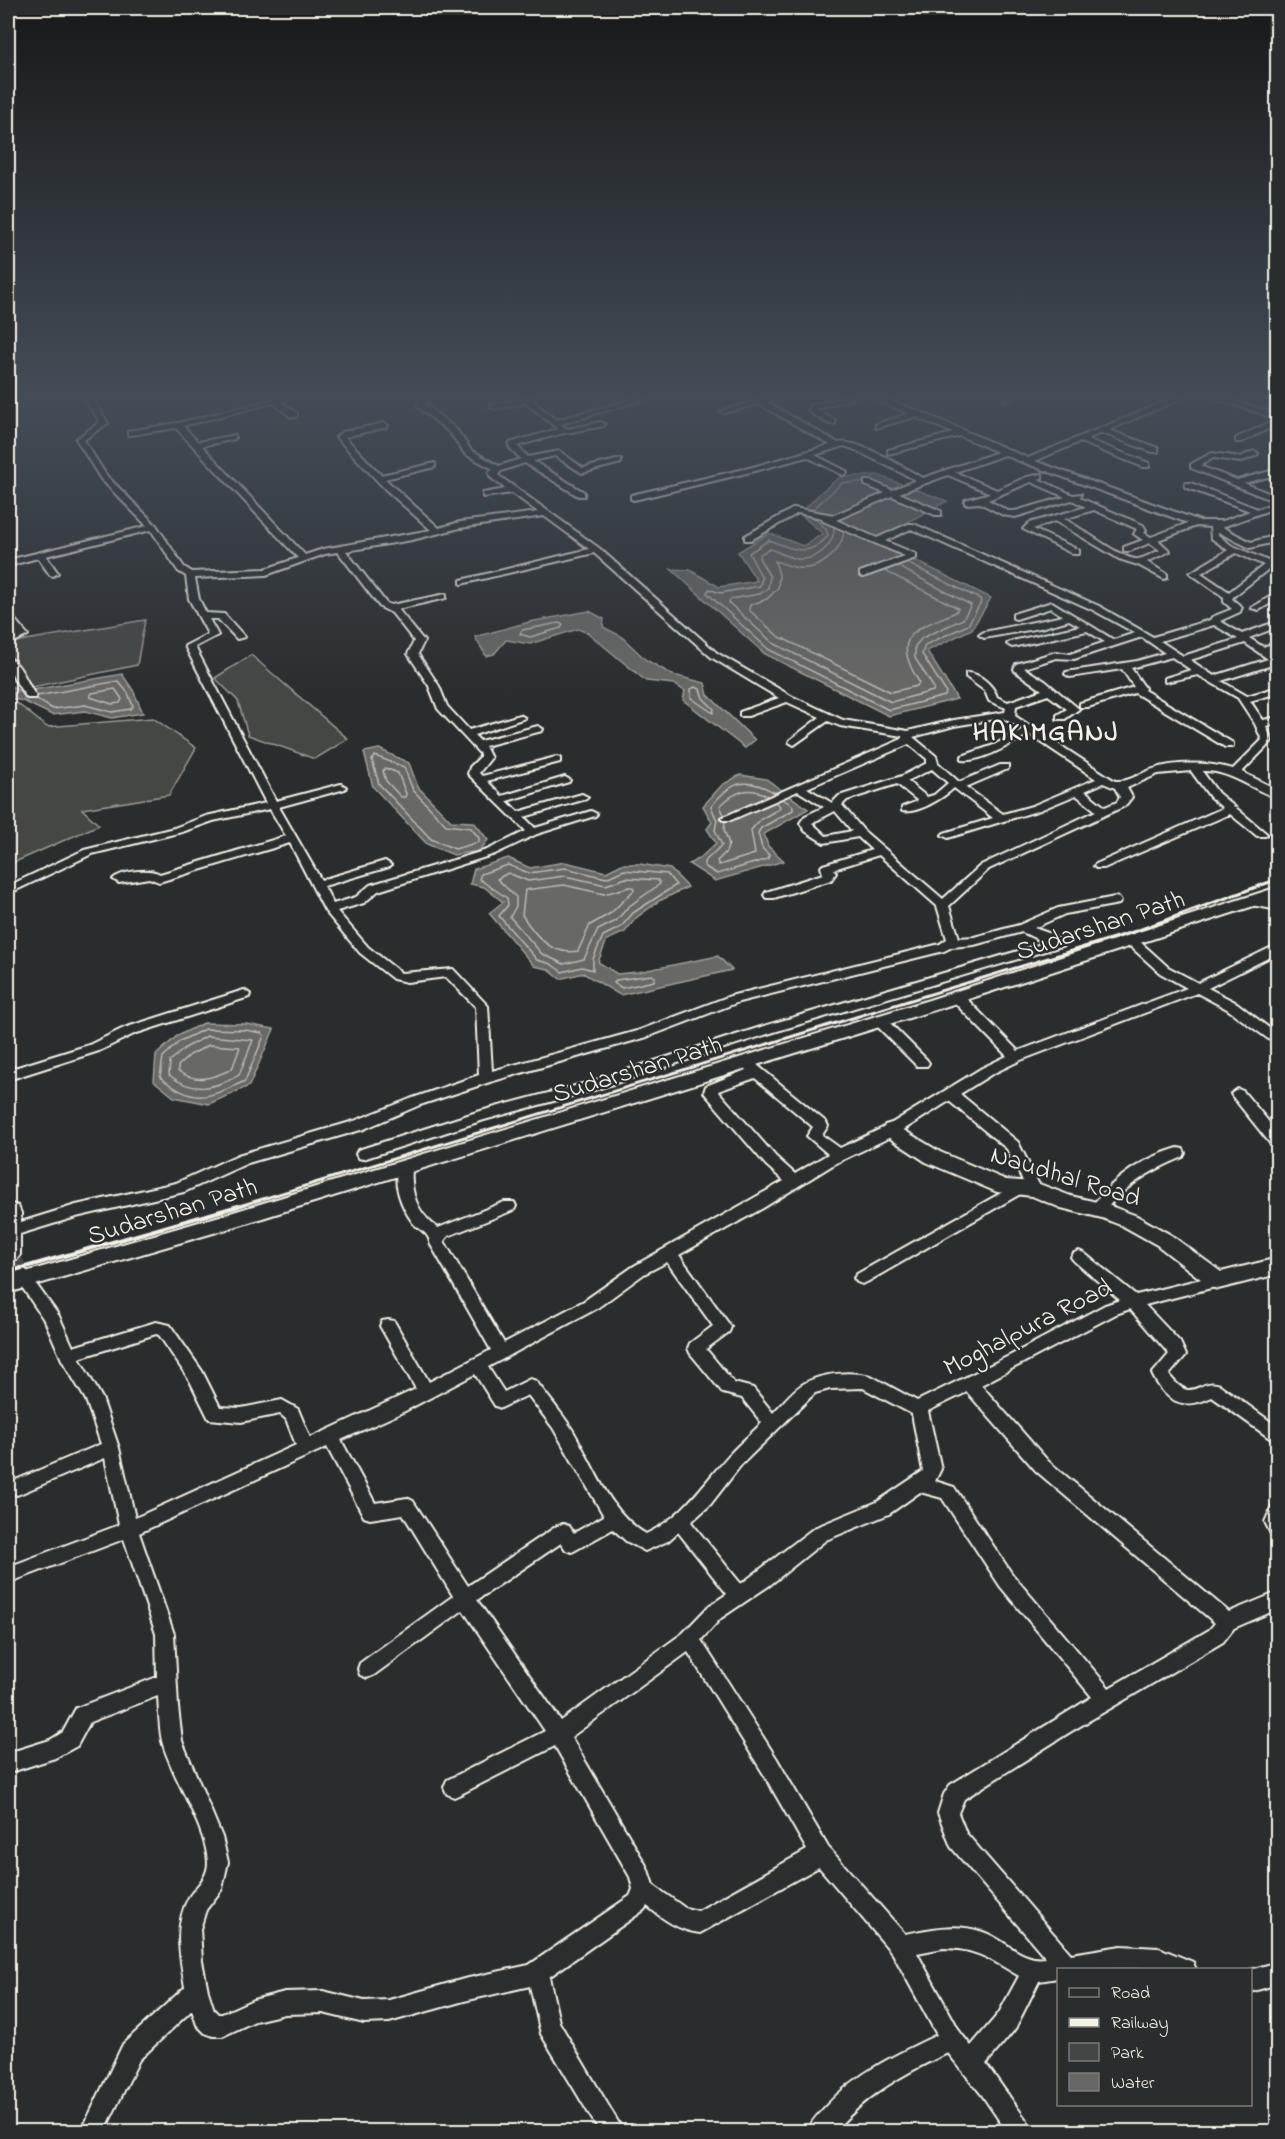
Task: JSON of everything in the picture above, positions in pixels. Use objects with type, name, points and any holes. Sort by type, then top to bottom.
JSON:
[{"type":"main road","name":"Sudarshan Path","points":[[17,1280],[405,1166],[724,1076],[880,1021],[1133,942],[1278,892]]},
{"type":"main road","name":"Naudhal Road","points":[[892,1130],[933,1157],[1004,1187],[1026,1189],[1130,1221],[1152,1232],[1218,1281]]},
{"type":"main road","points":[[1218,1281],[1278,1266]]},
{"type":"street","points":[[124,498],[153,527],[182,568],[190,575],[194,599],[213,637],[191,643],[190,646],[272,804],[293,838],[330,909],[364,950],[397,976],[407,978],[449,972],[482,1005],[486,1078]]},
{"type":"street","points":[[246,498],[303,558]]},
{"type":"street","points":[[401,498],[436,530]]},
{"type":"street","points":[[525,498],[596,550],[714,655],[787,698],[827,717],[849,725],[908,736],[956,785],[1001,818]]},
{"type":"street","points":[[824,518],[838,517],[881,498]]},
{"type":"street","points":[[903,498],[938,513]]},
{"type":"street","points":[[968,502],[986,498]]},
{"type":"street","points":[[981,500],[1006,513],[1016,514],[1071,498]]},
{"type":"street","points":[[1056,518],[1075,526],[1081,534],[1133,563],[1166,551],[1138,534],[1142,530],[1140,527],[1076,498]]},
{"type":"street","points":[[1128,498],[1196,523],[1214,526],[1250,545],[1278,556]]},
{"type":"street","points":[[1222,498],[1259,512]]},
{"type":"street","points":[[1214,526],[1259,512],[1278,502]]},
{"type":"street","points":[[1076,552],[1027,529],[1095,507]]},
{"type":"street","points":[[748,538],[797,510],[802,510],[913,558],[863,574]]},
{"type":"street","points":[[190,575],[266,572],[303,558],[340,549],[412,537],[436,530],[547,513]]},
{"type":"street","points":[[1127,549],[1196,523]]},
{"type":"street","points":[[877,541],[911,526],[1096,608],[1246,699],[1267,741],[1278,746]]},
{"type":"street","points":[[1214,526],[1213,530],[1217,540],[1270,564],[1228,596]]},
{"type":"street","points":[[8,563],[153,527]]},
{"type":"street","points":[[1250,545],[1278,538]]},
{"type":"street","points":[[340,549],[383,605],[391,608],[419,641],[413,654],[434,686],[441,707],[468,734],[486,758],[473,772],[532,832]]},
{"type":"street","points":[[464,582],[596,550]]},
{"type":"street","points":[[1215,622],[1218,616],[1238,608],[1227,600],[1228,596],[1195,573],[1235,550]]},
{"type":"street","points":[[40,555],[53,573]]},
{"type":"street","points":[[1140,562],[1164,576]]},
{"type":"street","points":[[1256,608],[1278,595]]},
{"type":"street","points":[[391,608],[443,596]]},
{"type":"street","points":[[1016,616],[1049,605],[1113,643]]},
{"type":"street","points":[[204,616],[223,617],[240,637]]},
{"type":"street","points":[[8,617],[23,635],[8,642]]},
{"type":"street","points":[[984,635],[1040,625],[1069,617]]},
{"type":"street","points":[[1061,717],[1074,709],[1019,668],[1056,655],[1071,657],[1113,643],[1215,622],[1262,650],[1275,662],[1213,680]]},
{"type":"street","points":[[1070,674],[1177,657],[1244,639],[1276,627]]},
{"type":"street","points":[[1012,644],[1086,628]]},
{"type":"street","points":[[1262,650],[1278,645]]},
{"type":"street","points":[[8,660],[16,669],[22,686],[32,696]]},
{"type":"street","points":[[1084,705],[1137,690],[1140,685],[1125,667]]},
{"type":"street","points":[[1169,680],[1199,671]]},
{"type":"street","points":[[970,675],[990,690],[993,699],[1010,711],[1029,730],[1104,779],[1120,786],[1167,769],[1220,767],[1278,795]]},
{"type":"street","points":[[1137,690],[1229,745]]},
{"type":"street","points":[[1246,699],[1278,690]]},
{"type":"street","points":[[727,818],[908,736],[1010,711],[1049,691]]},
{"type":"street","points":[[744,714],[787,698]]},
{"type":"street","points":[[794,742],[827,717]]},
{"type":"street","points":[[468,734],[520,718]]},
{"type":"street","points":[[1260,724],[1278,720]]},
{"type":"street","points":[[966,758],[998,747],[1029,730]]},
{"type":"street","points":[[481,749],[540,734]]},
{"type":"street","points":[[1235,773],[1267,741]]},
{"type":"street","points":[[480,780],[556,760]]},
{"type":"street","points":[[860,834],[853,833],[827,840],[809,829],[806,823],[809,818],[834,807],[843,798],[898,780],[933,764]]},
{"type":"street","points":[[906,809],[938,797],[956,785],[1004,767]]},
{"type":"street","points":[[1194,768],[1214,795],[1229,810],[1261,834]]},
{"type":"street","points":[[948,835],[1036,808],[1104,779]]},
{"type":"street","points":[[499,800],[565,780]]},
{"type":"street","points":[[898,780],[926,801]]},
{"type":"street","points":[[943,905],[985,867],[1034,843],[1069,830],[1125,800],[1126,797],[1120,786]]},
{"type":"street","points":[[8,890],[19,887],[46,870],[88,852],[178,830],[210,818],[341,787]]},
{"type":"street","points":[[799,787],[834,807],[860,834],[943,905],[952,943]]},
{"type":"street","points":[[1077,790],[1104,812]]},
{"type":"street","points":[[516,816],[582,797]]},
{"type":"street","points":[[1100,866],[1155,840],[1229,810]]},
{"type":"street","points":[[330,909],[360,900],[374,888],[501,848],[532,832],[591,814]]},
{"type":"street","points":[[119,879],[151,874],[159,878],[293,838]]},
{"type":"street","points":[[770,895],[827,877],[830,873],[827,867],[880,851]]},
{"type":"street","points":[[318,884],[386,865]]},
{"type":"street","points":[[10,1231],[48,1219],[179,1188],[243,1159],[353,1127],[415,1102],[486,1078],[621,1040],[735,999],[944,947],[952,943],[974,941],[1023,928],[1062,911],[1115,901]]},
{"type":"street","points":[[1250,902],[1278,906]]},
{"type":"street","points":[[363,1154],[482,1116],[590,1087],[769,1029],[1057,943],[1023,928]]},
{"type":"street","points":[[1133,942],[1164,970],[1232,1006],[1278,1042]]},
{"type":"street","points":[[8,1575],[129,1529],[426,1392],[590,1305],[639,1270],[839,1155],[892,1130],[1016,1057],[1199,989],[1204,983],[1278,948]]},
{"type":"street","points":[[8,1076],[94,1048],[129,1031],[244,994]]},
{"type":"street","points":[[957,997],[1016,1057]]},
{"type":"street","points":[[880,1021],[922,1063]]},
{"type":"street","points":[[750,1067],[821,1126],[814,1136],[839,1155]]},
{"type":"street","points":[[724,1076],[711,1089],[711,1092],[771,1161],[794,1182]]},
{"type":"street","points":[[862,1278],[1026,1189],[1013,1146],[950,1094]]},
{"type":"street","points":[[1238,1094],[1278,1143]]},
{"type":"street","points":[[1096,1210],[1116,1185],[1146,1167],[1178,1153]]},
{"type":"street","points":[[405,1166],[404,1185],[419,1222],[438,1236]]},
{"type":"street","points":[[500,1351],[436,1241],[438,1236],[509,1206]]},
{"type":"street","points":[[8,1208],[14,1213],[10,1231],[12,1255]]},
{"type":"street","points":[[669,1253],[723,1327],[696,1348],[729,1388],[747,1393],[772,1423]]},
{"type":"street","points":[[1079,1257],[1132,1301],[1174,1347],[1178,1355],[1160,1374],[1163,1381],[1182,1396],[1192,1398],[1204,1391],[1214,1390],[1278,1437]]},
{"type":"street","points":[[17,1280],[54,1320],[68,1355],[94,1398],[111,1448],[129,1529],[165,1634],[172,1741],[212,1837],[218,1862],[215,1882],[197,1904],[189,1929],[191,1961],[197,1991],[205,2017],[213,2025],[224,2025],[252,2012],[285,2003],[323,2002],[364,2012],[389,2011],[464,1990],[533,1975],[637,1903],[644,1891]]},
{"type":"street","name":"Moghalpura Road","points":[[925,1405],[970,1384],[1111,1309],[1132,1301],[1218,1281]]},
{"type":"street","points":[[388,1326],[426,1392]]},
{"type":"street","points":[[68,1355],[156,1328],[164,1330],[196,1376],[215,1414],[241,1414],[282,1407],[292,1414],[306,1448]]},
{"type":"street","points":[[454,1787],[559,1734],[690,1640],[715,1612],[820,1534],[883,1508],[920,1484],[932,1469],[925,1405],[906,1403],[871,1383],[863,1381],[830,1382],[810,1388],[735,1460],[704,1500],[662,1535],[645,1543],[636,1540],[615,1519],[559,1423],[530,1386],[501,1401],[477,1364]]},
{"type":"street","points":[[970,1384],[1042,1466],[1227,1622]]},
{"type":"street","points":[[330,1437],[370,1511],[407,1506],[465,1598],[559,1734],[640,1874],[644,1891],[680,1917],[691,1922],[700,1922],[821,1854]]},
{"type":"street","points":[[17,1487],[111,1448]]},
{"type":"street","points":[[920,1484],[948,1492],[1006,1580],[1106,1699]]},
{"type":"street","points":[[1278,1512],[1274,1522],[1278,1530]]},
{"type":"street","points":[[367,1669],[465,1598],[563,1532],[572,1544],[615,1519]]},
{"type":"street","points":[[679,1520],[739,1595]]},
{"type":"street","points":[[1067,1966],[958,1840],[948,1813],[951,1801],[957,1792],[1106,1699],[1216,1636],[1227,1622],[1278,1600]]},
{"type":"street","points":[[690,1640],[770,1766],[821,1854],[901,1946],[952,2040],[1022,2132]]},
{"type":"street","points":[[8,1763],[55,1748],[69,1739],[83,1715],[167,1683]]},
{"type":"street","points":[[901,1946],[943,1937],[960,1937],[982,1942],[1032,1971],[1121,1957],[1159,1959],[1180,1968]]},
{"type":"street","points":[[971,2063],[1008,2022],[1018,2005],[1032,1971]]},
{"type":"street","points":[[1252,1981],[1278,1973]]},
{"type":"street","points":[[533,1975],[540,1982],[549,2026],[613,2132]]},
{"type":"street","points":[[92,2132],[131,2052],[197,1991]]},
{"type":"street","points":[[818,2132],[848,2100],[869,2083],[895,2067],[952,2040]]},
{"type":"green space","points":[[145,620],[137,665],[23,689],[8,677],[8,643]]},
{"type":"green space","points":[[251,655],[348,739],[315,759],[248,735],[238,701],[215,678]]},
{"type":"green space","points":[[8,702],[18,704],[47,727],[153,718],[196,748],[169,795],[82,809],[99,825],[8,865]]},
{"type":"water","points":[[815,498],[938,498],[947,501],[889,532],[878,542],[991,598],[972,629],[927,651],[957,699],[889,716],[765,654],[671,569],[690,570],[719,587],[757,581],[738,552],[769,533],[803,546],[823,534],[800,514]]},
{"type":"water","points":[[589,611],[604,619],[603,627],[621,636],[646,660],[673,675],[705,683],[708,695],[755,740],[745,748],[683,700],[685,691],[674,684],[646,681],[588,633],[578,629],[530,644],[506,640],[494,654],[486,656],[475,637],[529,622]]},
{"type":"water","points":[[122,674],[133,690],[143,713],[112,718],[85,711],[52,715],[23,701],[8,698],[8,684],[21,692]]},
{"type":"water","points":[[379,749],[409,763],[418,787],[451,821],[474,822],[488,840],[479,851],[454,855],[427,844],[373,787],[364,752]]},
{"type":"water","points":[[740,775],[766,779],[808,809],[764,834],[768,846],[784,861],[715,881],[689,864],[700,858],[716,843],[707,829],[712,822],[703,806],[722,785]]},
{"type":"water","points":[[508,858],[530,868],[565,862],[606,872],[622,864],[640,864],[670,869],[688,887],[659,901],[636,918],[625,932],[607,940],[598,962],[617,974],[718,956],[732,970],[620,995],[583,973],[560,979],[548,969],[534,966],[489,913],[503,902],[484,887],[470,884],[474,869]]},
{"type":"water","points":[[204,1023],[246,1024],[274,1029],[249,1086],[209,1104],[174,1097],[154,1081],[156,1055],[177,1036]]},
{"type":"tunnel","points":[[12,1255],[21,1274]]},
{"type":"railway","points":[[233,1208],[1136,931],[1278,879]]},
{"type":"railway","points":[[8,1272],[238,1206]]},
{"type":"district","name":"HAKIMGANJ","points":[[1046,731]]}]
